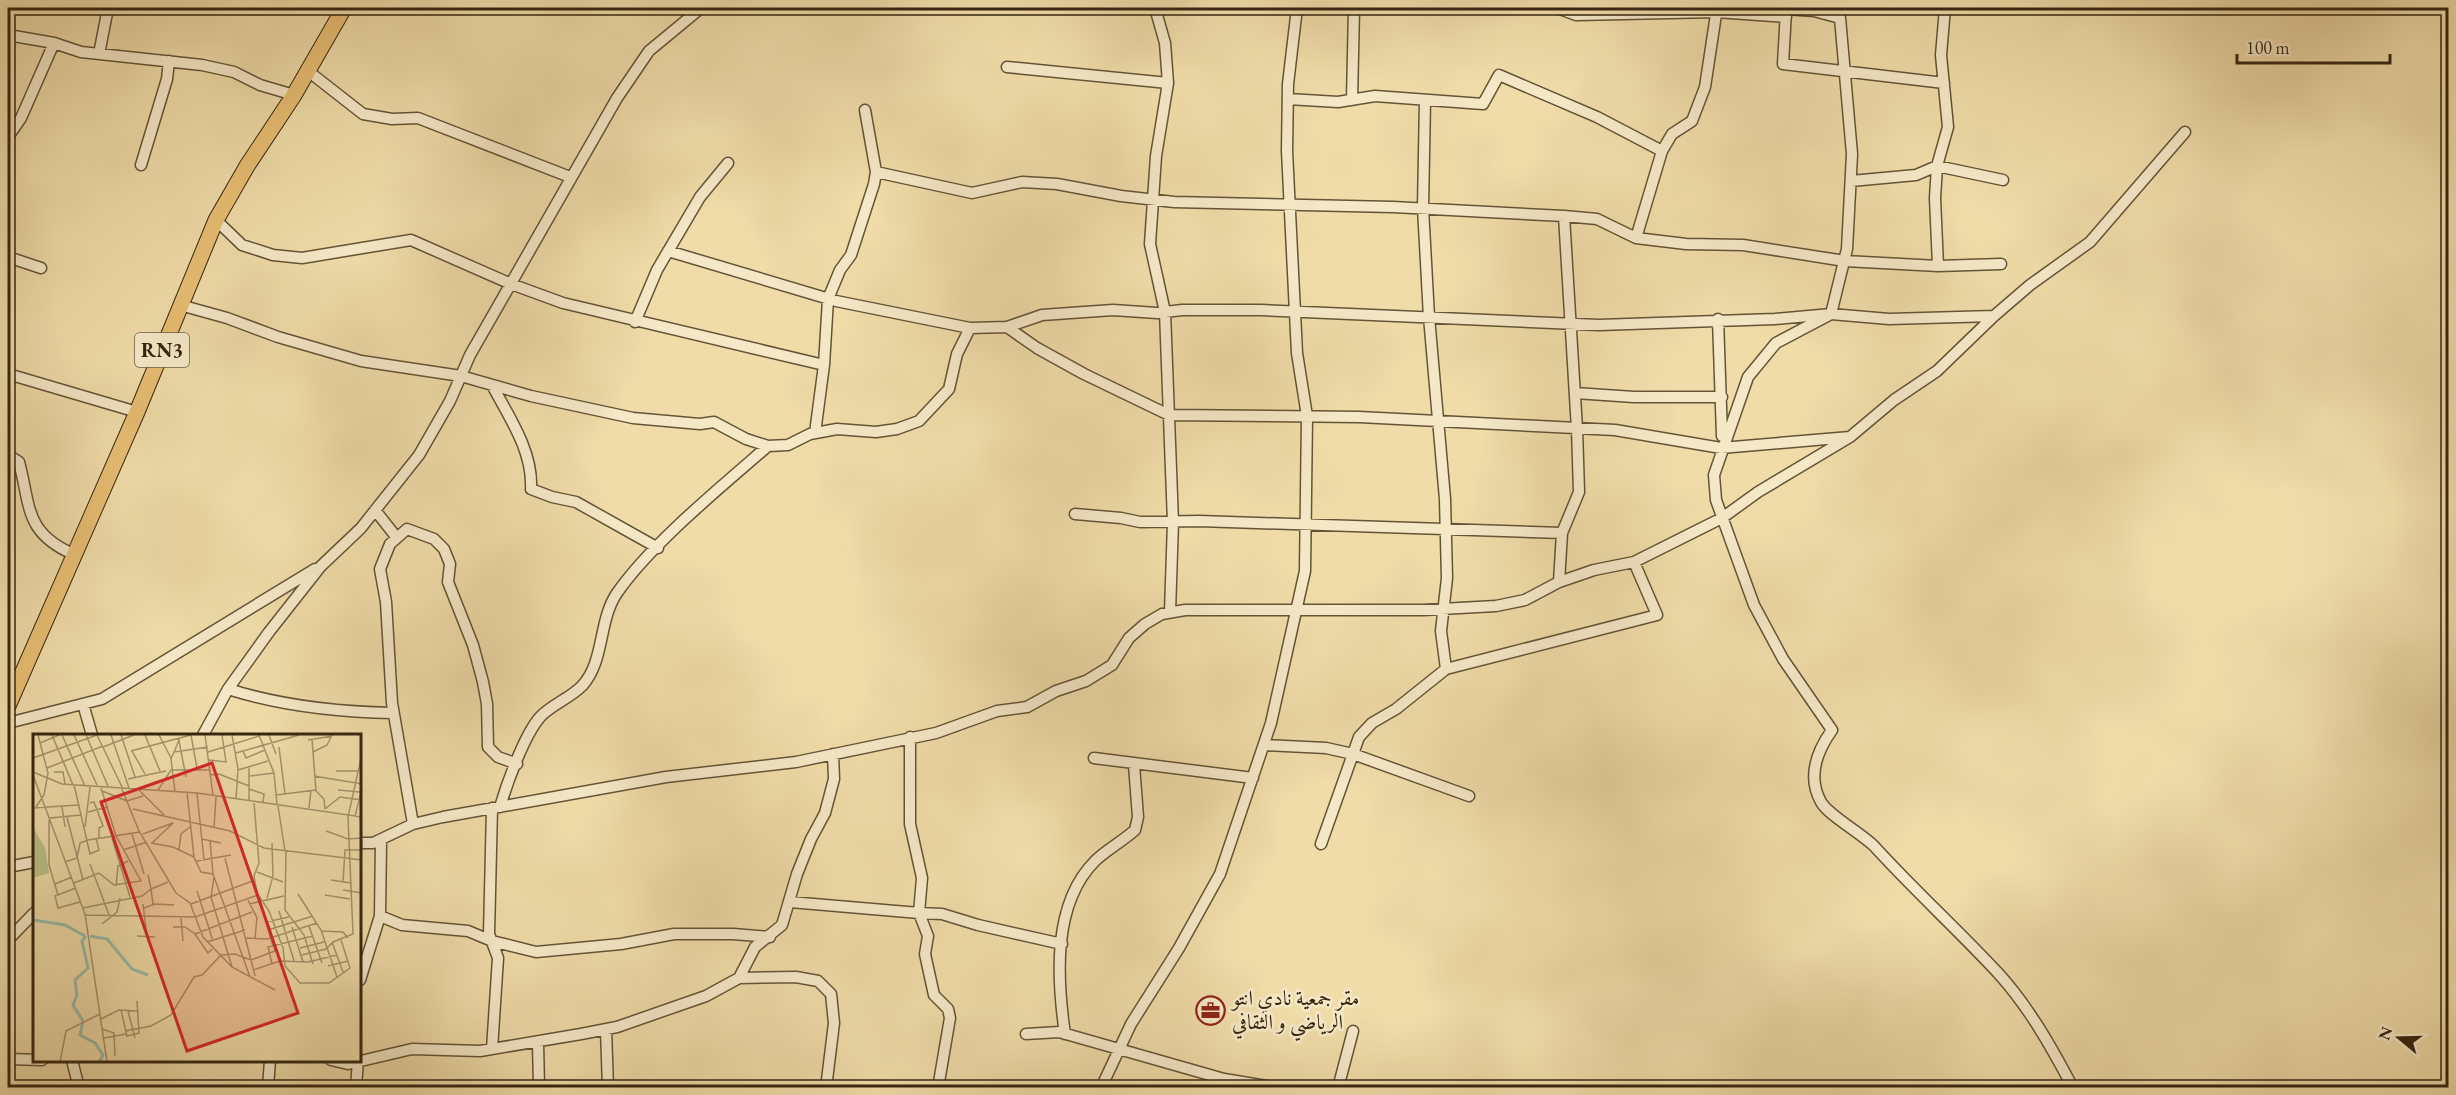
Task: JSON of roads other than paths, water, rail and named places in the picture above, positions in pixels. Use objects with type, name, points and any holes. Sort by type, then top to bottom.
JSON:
[{"type":"highway","name":"RN3","points":[[8,706],[137,412],[216,220],[294,95],[344,8]]},
{"type":"street","points":[[99,54],[108,8]]},
{"type":"street","points":[[204,734],[228,689],[321,566],[361,528],[419,455],[450,401],[470,355],[617,98],[650,51],[701,8]]},
{"type":"street","points":[[1155,8],[1165,43],[1168,83],[1152,200],[1150,244],[1165,312],[1173,522],[1170,612]]},
{"type":"street","points":[[1101,1088],[1131,1024],[1179,948],[1220,874],[1264,745],[1305,571],[1307,416],[1298,353],[1288,204],[1288,99],[1297,8]]},
{"type":"street","points":[[1352,100],[1354,8]]},
{"type":"street","points":[[1557,8],[1576,15],[1633,11],[1814,11],[1840,18],[1852,154],[1847,249],[1842,260],[1831,314]]},
{"type":"street","points":[[1938,266],[1935,198],[1937,166],[1948,127],[1941,55],[1945,8]]},
{"type":"street","points":[[1636,238],[1662,151],[1672,134],[1692,121],[1705,87],[1717,10]]},
{"type":"street","points":[[1786,11],[1783,64],[1944,83]]},
{"type":"street","points":[[8,35],[54,43],[81,52],[169,61],[234,72],[260,85],[294,95]]},
{"type":"street","points":[[8,137],[21,118],[54,43]]},
{"type":"street","points":[[141,165],[167,79],[169,61]]},
{"type":"street","points":[[1007,67],[1168,83]]},
{"type":"street","points":[[308,71],[363,114],[392,119],[418,118],[570,177]]},
{"type":"street","points":[[1288,99],[1338,102],[1375,96],[1483,104],[1499,75],[1597,117],[1662,151]]},
{"type":"street","points":[[1425,100],[1424,208],[1429,317],[1445,529],[1447,578],[1442,631],[1446,669]]},
{"type":"street","points":[[815,433],[824,365],[828,299],[840,270],[851,255],[857,240],[876,172],[865,110]]},
{"type":"street","points":[[362,843],[381,840],[413,824],[496,808],[666,777],[796,762],[936,733],[997,711],[1027,707],[1056,691],[1086,681],[1112,665],[1129,638],[1145,624],[1170,612],[1444,609],[1496,606],[1525,600],[1559,582],[1594,570],[1634,562],[1722,518],[1758,492],[1850,437],[1894,400],[1937,371],[2030,285],[2090,242],[2185,132]]},
{"type":"street","points":[[635,322],[643,299],[668,251],[700,197],[728,163]]},
{"type":"street","points":[[1851,181],[1916,175],[1937,166],[2003,180]]},
{"type":"street","points":[[876,172],[972,193],[1022,182],[1057,184],[1152,200],[1424,208],[1564,216],[1597,219],[1636,238],[1686,244],[1743,244],[1842,260],[1938,266],[2001,264]]},
{"type":"street","points":[[1559,582],[1562,533],[1579,492],[1578,429],[1569,323],[1564,216]]},
{"type":"street","points":[[216,220],[242,245],[273,255],[302,258],[333,255],[411,240],[511,284],[563,303],[635,322],[734,342],[824,365]]},
{"type":"street","points":[[668,251],[828,299],[970,328],[1007,327],[1042,315],[1113,310],[1296,312],[1599,325],[1718,319],[1775,319],[1831,314],[1890,319],[1994,316]]},
{"type":"street","points":[[8,257],[41,268]]},
{"type":"street","points":[[180,305],[361,361],[461,376],[633,418],[700,424],[714,422],[746,439],[768,446],[788,445],[815,433],[837,429],[876,432],[897,429],[919,421],[935,407],[949,389],[957,354],[970,328]]},
{"type":"street","points":[[1831,314],[1776,343],[1748,376],[1721,448],[1714,475],[1716,500],[1754,605],[1783,659],[1832,730],[1819,748],[1815,762],[1815,783],[1822,803],[1868,840],[1999,975],[2048,1040],[2073,1088]]},
{"type":"street","points":[[1718,319],[1722,397],[1721,448]]},
{"type":"street","points":[[1007,327],[1036,348],[1169,415],[1307,416],[1615,430],[1721,448],[1850,437]]},
{"type":"street","points":[[8,374],[137,412]]},
{"type":"street","points":[[492,385],[526,453],[532,471],[531,489],[576,502],[658,548]]},
{"type":"street","points":[[1575,393],[1634,397],[1722,397]]},
{"type":"street","points":[[492,1049],[498,958],[489,934],[496,808],[517,764],[528,733],[542,715],[582,686],[596,663],[606,613],[636,570],[768,446]]},
{"type":"street","points":[[8,455],[19,462],[29,514],[55,546],[75,555]]},
{"type":"street","points":[[375,510],[397,538]]},
{"type":"street","points":[[1075,514],[1100,515],[1140,522],[1562,533]]},
{"type":"street","points":[[413,824],[393,713],[386,602],[380,569],[390,544],[407,529],[434,539],[444,549],[450,564],[448,582],[473,645],[488,704],[488,747],[498,758],[517,764]]},
{"type":"street","points":[[1321,843],[1359,737],[1372,723],[1396,709],[1446,669],[1657,615],[1634,562]]},
{"type":"street","points":[[8,723],[102,699],[138,679],[179,650],[321,566]]},
{"type":"street","points":[[228,689],[267,701],[348,712],[393,713]]},
{"type":"street","points":[[83,704],[92,734]]},
{"type":"street","points":[[910,737],[910,824],[922,878],[919,913],[928,936],[925,954],[934,995],[948,1009],[950,1018],[938,1088]]},
{"type":"street","points":[[1264,745],[1326,748],[1353,754],[1469,796]]},
{"type":"street","points":[[739,978],[755,947],[770,937],[782,924],[804,857],[825,813],[834,779],[833,754]]},
{"type":"street","points":[[1094,758],[1134,765],[1253,778]]},
{"type":"street","points":[[1065,1034],[1061,1006],[1062,944],[1075,887],[1095,861],[1135,830],[1138,817],[1134,765]]},
{"type":"street","points":[[362,974],[380,916],[381,840]]},
{"type":"street","points":[[8,867],[33,862]]},
{"type":"street","points":[[790,902],[942,914],[978,925],[1062,944]]},
{"type":"street","points":[[8,940],[33,914]]},
{"type":"street","points":[[380,916],[402,925],[468,931],[492,942],[536,952],[621,944],[674,934],[733,934],[770,937]]},
{"type":"street","points":[[362,1060],[412,1049],[436,1052],[492,1049],[538,1043],[606,1029],[706,996],[739,978],[796,977],[818,981],[831,994],[834,1023],[826,1088]]},
{"type":"street","points":[[606,1029],[608,1088]]},
{"type":"street","points":[[1338,1088],[1353,1031]]},
{"type":"street","points":[[1026,1034],[1065,1034],[1224,1079],[1280,1088]]},
{"type":"street","points":[[538,1043],[539,1088]]},
{"type":"street","points":[[8,1059],[33,1060]]},
{"type":"street","points":[[72,1062],[79,1088]]},
{"type":"street","points":[[268,1088],[270,1062]]},
{"type":"street","points":[[340,1062],[348,1064],[355,1062]]},
{"type":"street","points":[[356,1088],[358,1062]]},
{"type":"place","name":"مقر جمعية نادي انتو الرياضي و الثقافي","points":[[1211,1010]]}]
